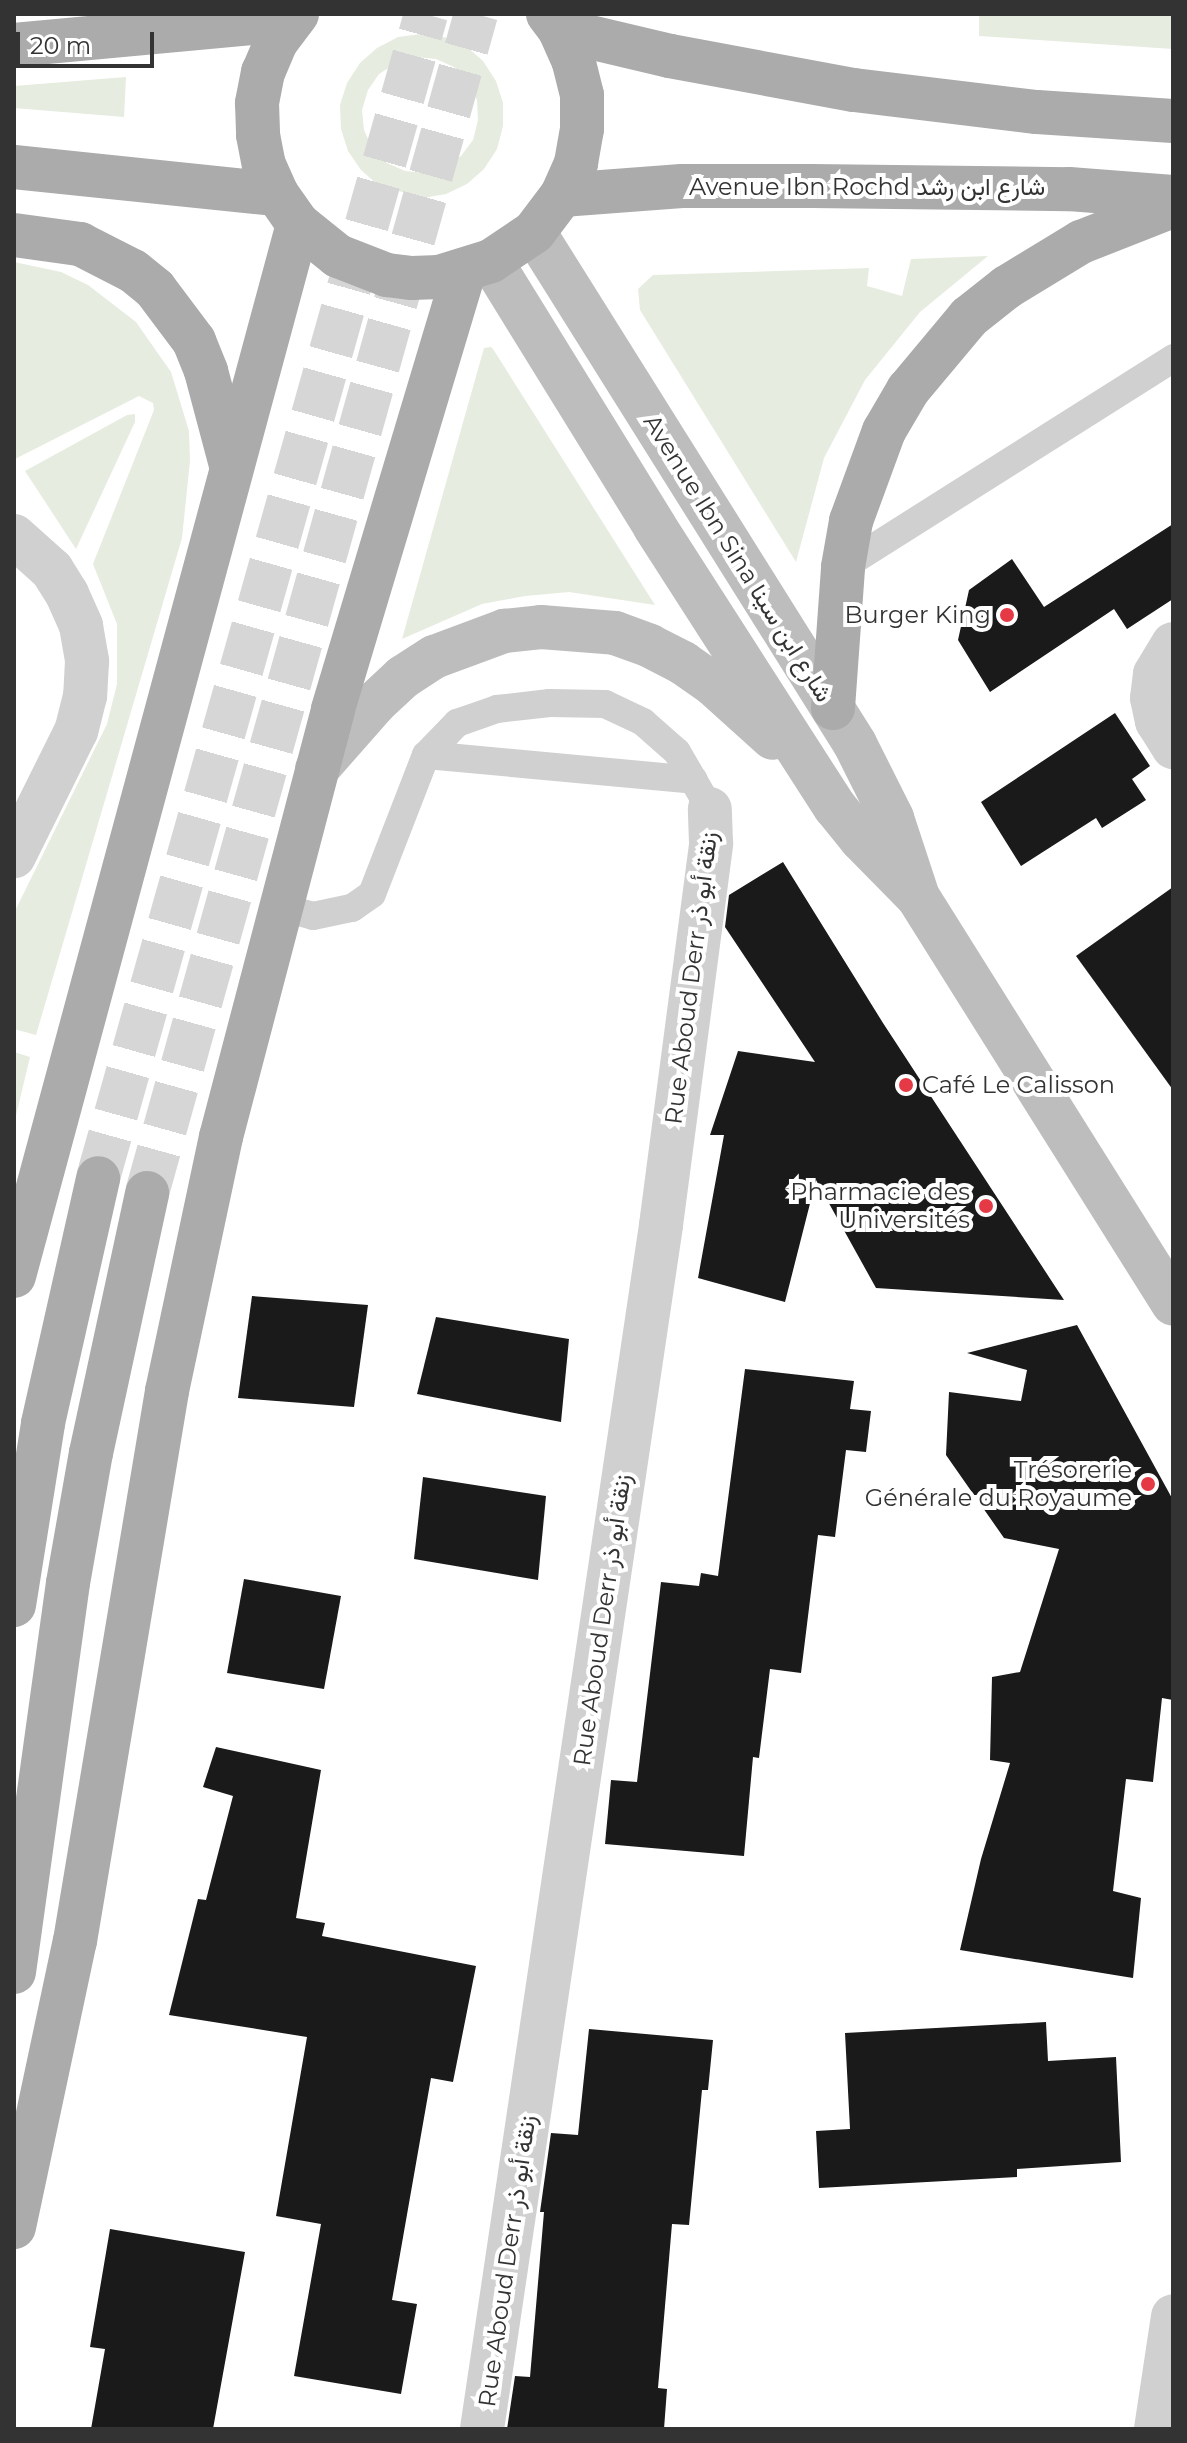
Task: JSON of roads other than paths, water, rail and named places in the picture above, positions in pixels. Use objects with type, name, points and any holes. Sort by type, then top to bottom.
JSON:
[{"type":"main road","points":[[14,45],[294,16]]},
{"type":"main road","points":[[294,16],[276,42],[263,72],[257,103],[258,135],[264,165],[287,209],[338,256],[387,275],[439,277],[478,266],[534,232],[562,195],[576,163],[582,129],[582,95],[574,62],[554,19]]},
{"type":"main road","points":[[554,19],[670,56],[854,90],[1023,110],[1173,121]]},
{"type":"main road","points":[[14,167],[287,209]]},
{"type":"main road","name":"Avenue Ibn Rochd شارع ابن رشد","points":[[562,195],[682,186],[827,186],[1069,189],[1173,197]]},
{"type":"main road","points":[[833,708],[843,567],[851,521],[884,431],[908,390],[937,351],[1007,287],[1081,242],[1173,206]]},
{"type":"main road","points":[[14,1276],[232,469],[287,209]]},
{"type":"main road","name":"Avenue Ibn Sina شارع ابن سينا","points":[[534,232],[833,708],[892,818],[918,897]]},
{"type":"main road","points":[[14,235],[80,244],[133,271],[155,289],[177,314],[198,351],[232,469]]},
{"type":"main road","points":[[14,2227],[91,1856],[170,1376],[221,1137],[317,769],[478,266]]},
{"type":"main road","name":"Avenue Ibn Sina شارع ابن سينا","points":[[478,266],[655,527],[813,773],[861,839],[918,897],[1173,1304]]},
{"type":"main road","points":[[317,769],[375,703],[403,677],[434,657],[504,631],[541,627],[615,633],[683,663],[714,685],[813,773]]},
{"type":"main road","points":[[14,1605],[43,1423],[98,1178]]},
{"type":"main road","points":[[14,1972],[68,1583],[91,1453],[147,1193]]},
{"type":"street","points":[[14,536],[52,570],[67,594],[81,626],[87,661],[85,696],[76,731],[14,856]]},
{"type":"street","points":[[1173,644],[1155,674],[1152,698],[1157,721],[1173,747]]},
{"type":"street","name":"Rue Aboud Derr زنقة أبو ذر","points":[[482,2429],[661,1225],[711,843],[702,795]]},
{"type":"street","points":[[1156,2429],[1173,2316]]},
{"type":"lane","points":[[843,567],[1173,358]]},
{"type":"lane","points":[[280,907],[313,916],[352,908],[372,894],[426,755],[457,723],[497,709],[550,703],[605,704],[643,722],[677,752],[702,795]]},
{"type":"lane","points":[[426,755],[702,795]]},
{"type":"tunnel","points":[[98,1178],[426,14]]},
{"type":"tunnel","points":[[147,1193],[476,14]]},
{"type":"place","name":"Burger King","points":[[1007,615]]},
{"type":"place","name":"Café Le Calisson","points":[[906,1085]]},
{"type":"place","name":"Pharmacie des Universités","points":[[986,1206]]},
{"type":"place","name":"Trésorerie Générale du Royaume","points":[[1148,1484]]}]
